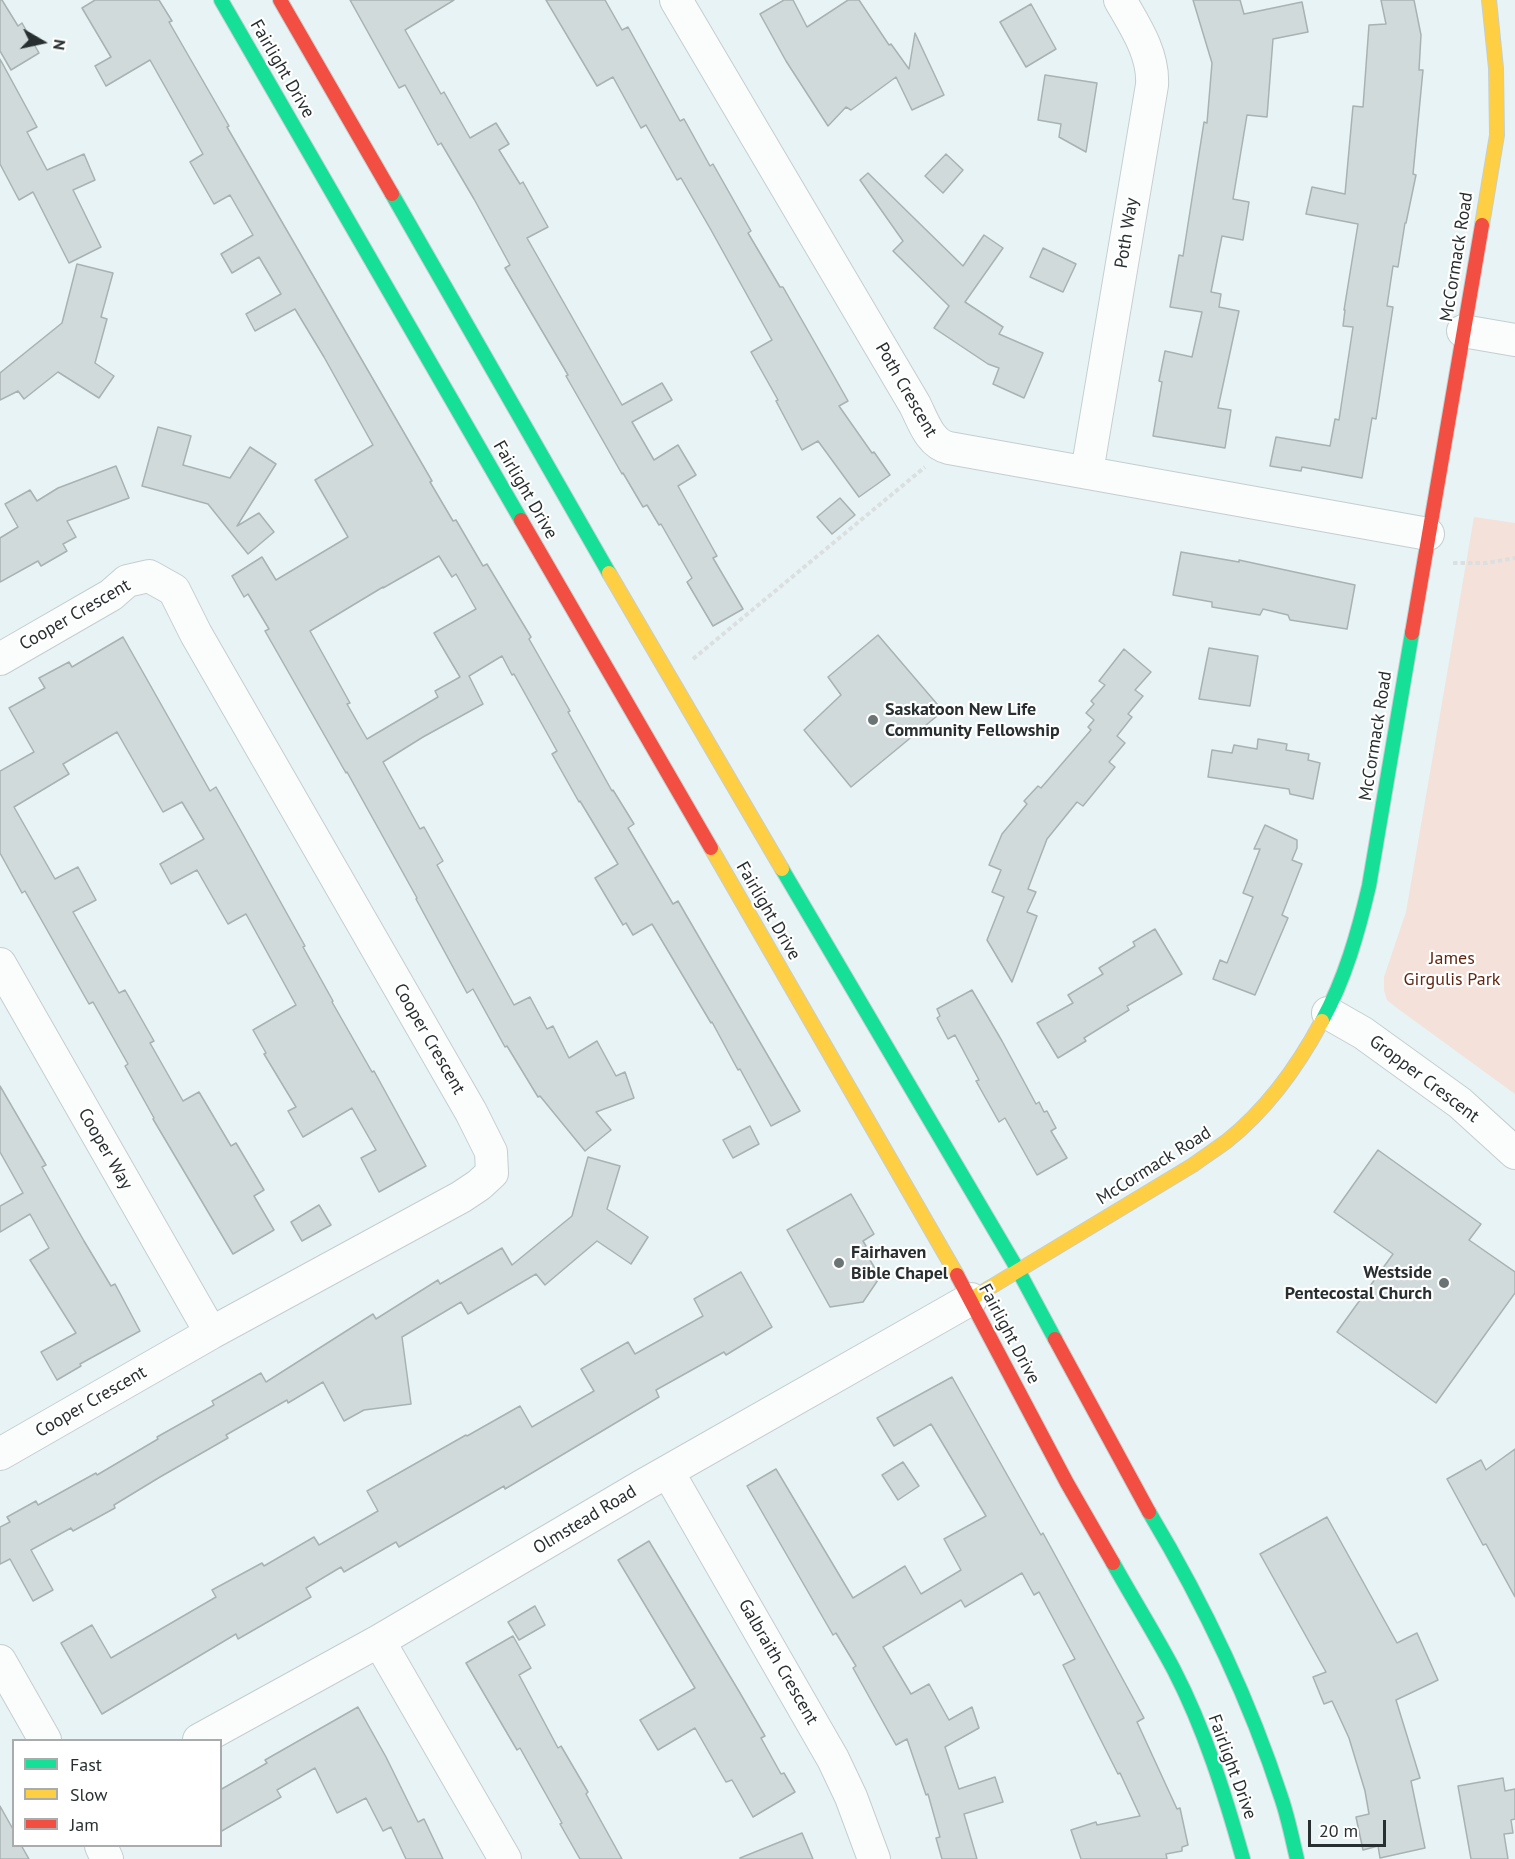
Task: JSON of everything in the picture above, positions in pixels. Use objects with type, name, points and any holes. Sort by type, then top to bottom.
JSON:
[{"type":"main road","name":"Fairlight Drive","points":[[221,0],[971,1299],[1068,1483],[1174,1671],[1218,1773],[1244,1859]]},
{"type":"main road","name":"Fairlight Drive","points":[[280,0],[664,668],[1018,1270],[1138,1494],[1176,1557],[1212,1624],[1254,1720],[1282,1799],[1298,1859]]},
{"type":"main road","name":"McCormack Road","points":[[971,1299],[1217,1150],[1236,1134],[1281,1087],[1305,1053],[1328,1013],[1354,952],[1363,920],[1425,546],[1497,135],[1496,36],[1489,0]]},
{"type":"street","name":"Poth Crescent","points":[[676,0],[929,433],[938,444],[949,448],[1088,472],[1425,546]]},
{"type":"street","name":"Poth Way","points":[[1088,472],[1153,71],[1138,31],[1120,0]]},
{"type":"street","points":[[1463,331],[1515,340]]},
{"type":"street","name":"Cooper Crescent","points":[[0,659],[111,595],[127,581],[149,576],[174,590],[196,634],[471,1112],[490,1152],[492,1173],[461,1197],[211,1333],[0,1454]]},
{"type":"street","name":"Cooper Way","points":[[0,964],[211,1333]]},
{"type":"street","name":"Gropper Crescent","points":[[1328,1013],[1363,1033],[1460,1102],[1515,1153]]},
{"type":"street","name":"Olmstead Road","points":[[201,1739],[379,1641],[971,1299]]},
{"type":"street","name":"Galbraith Crescent","points":[[668,1472],[833,1759],[851,1797],[874,1859]]},
{"type":"street","points":[[379,1641],[505,1859]]},
{"type":"street","points":[[0,1661],[44,1739]]},
{"type":"path","points":[[694,658],[928,465]]},
{"type":"path","points":[[1425,546],[1454,563],[1487,563],[1515,558]]},
{"type":"green space","name":"James Girgulis Park","points":[[1474,517],[1515,523],[1515,1094],[1397,1008],[1387,1000],[1384,990],[1384,977],[1406,912]]},
{"type":"building","points":[[0,0],[18,26],[22,23],[39,53],[11,70],[0,51]]},
{"type":"building","points":[[95,0],[159,0],[172,21],[169,22],[229,126],[227,127],[432,481],[430,482],[483,566],[487,564],[531,637],[529,639],[570,711],[568,712],[612,791],[634,824],[628,828],[673,904],[678,901],[800,1111],[771,1126],[740,1069],[738,1070],[712,1022],[652,924],[633,935],[626,923],[623,925],[595,878],[618,864],[552,754],[557,751],[502,656],[469,676],[483,704],[383,762],[420,829],[424,827],[443,861],[437,865],[514,1005],[530,997],[547,1029],[553,1026],[569,1058],[597,1041],[616,1076],[625,1072],[634,1098],[596,1112],[611,1130],[585,1151],[540,1096],[538,1097],[507,1046],[505,1047],[473,989],[467,993],[347,772],[265,631],[269,629],[248,594],[244,597],[232,576],[262,557],[276,580],[348,537],[315,480],[373,445],[295,309],[255,331],[246,314],[281,294],[259,257],[232,273],[221,254],[253,235],[230,195],[214,204],[190,162],[203,154],[150,60],[106,86],[95,66],[111,57],[82,8]],"holes":[[[439,556],[452,577],[456,574],[476,609],[434,633],[460,677],[435,691],[438,697],[367,739],[310,631]]]},
{"type":"building","points":[[350,0],[454,0],[405,30],[441,94],[444,92],[470,138],[496,123],[509,144],[499,150],[520,184],[523,182],[548,227],[527,238],[622,405],[662,383],[672,400],[632,422],[654,460],[678,445],[696,475],[678,486],[717,556],[713,558],[743,609],[713,626],[687,582],[692,578],[661,524],[659,525],[647,505],[643,507],[622,474],[566,376],[568,375],[505,268],[510,265],[474,199],[441,143],[438,145],[405,85],[399,88]]},
{"type":"building","points":[[546,0],[605,0],[622,30],[628,27],[680,121],[684,119],[710,166],[713,164],[751,231],[748,233],[780,287],[783,287],[848,401],[839,406],[890,475],[859,497],[818,441],[802,450],[751,352],[772,340],[711,230],[681,178],[677,180],[646,125],[641,128],[613,77],[597,86]]},
{"type":"building","points":[[784,0],[793,0],[807,27],[848,0],[859,0],[889,45],[891,44],[909,69],[915,33],[944,95],[912,110],[896,77],[851,110],[846,107],[828,126],[786,61],[760,14]]},
{"type":"building","points":[[1193,0],[1240,0],[1244,14],[1302,2],[1308,32],[1273,39],[1267,117],[1247,115],[1233,199],[1249,202],[1243,240],[1222,236],[1219,251],[1211,292],[1221,294],[1219,307],[1239,311],[1218,408],[1231,410],[1225,448],[1153,436],[1165,351],[1192,357],[1202,312],[1170,307],[1179,255],[1183,256],[1204,122],[1207,123],[1212,63]]},
{"type":"building","points":[[1381,0],[1414,0],[1421,35],[1419,70],[1423,70],[1413,174],[1416,175],[1398,267],[1393,266],[1387,306],[1393,307],[1376,419],[1372,418],[1362,478],[1302,467],[1301,471],[1270,466],[1276,437],[1330,446],[1335,419],[1339,420],[1353,327],[1343,326],[1344,310],[1358,224],[1306,214],[1312,187],[1345,194],[1353,106],[1363,107],[1369,25],[1386,24]]},
{"type":"building","points":[[1031,4],[1056,49],[1026,67],[1000,22]]},
{"type":"building","points":[[0,59],[37,127],[27,132],[47,170],[84,154],[95,180],[73,190],[101,247],[69,263],[33,192],[19,200],[0,164]]},
{"type":"building","points":[[1045,75],[1097,83],[1086,152],[1059,137],[1061,124],[1038,120]]},
{"type":"building","points":[[946,154],[963,170],[943,193],[925,176]]},
{"type":"building","points":[[868,173],[963,266],[984,235],[1003,248],[965,302],[1003,327],[999,334],[1043,353],[1024,398],[993,384],[999,368],[988,364],[934,328],[949,306],[893,251],[903,241],[860,180]]},
{"type":"building","points":[[1043,248],[1076,264],[1063,292],[1030,277]]},
{"type":"building","points":[[77,264],[113,273],[101,317],[107,319],[95,363],[114,376],[99,398],[58,372],[24,399],[18,391],[0,400],[0,373],[62,323]]},
{"type":"building","points":[[158,427],[191,436],[183,465],[230,478],[250,447],[276,464],[237,526],[259,513],[274,532],[248,554],[208,504],[142,486]]},
{"type":"building","points":[[116,466],[129,498],[67,521],[76,537],[63,544],[67,551],[41,566],[38,561],[0,582],[0,538],[18,527],[5,504],[30,490],[37,501],[58,488]]},
{"type":"building","points":[[840,498],[855,515],[832,534],[817,517]]},
{"type":"building","points":[[1181,552],[1239,562],[1239,560],[1355,585],[1347,629],[1290,620],[1288,615],[1263,609],[1260,615],[1212,607],[1212,602],[1173,595]]},
{"type":"building","name":"Saskatoon New Life Community Fellowship","points":[[878,635],[943,711],[851,787],[804,730],[841,695],[828,677]]},
{"type":"building","points":[[123,637],[210,791],[216,787],[305,946],[303,947],[332,1002],[372,1072],[374,1071],[426,1166],[379,1192],[361,1158],[376,1150],[352,1108],[303,1137],[288,1111],[296,1107],[264,1054],[266,1053],[253,1030],[296,1005],[246,914],[228,924],[197,870],[171,884],[160,864],[204,839],[182,802],[163,812],[117,732],[63,764],[69,774],[14,807],[55,879],[78,867],[96,900],[73,912],[119,993],[125,990],[154,1041],[150,1043],[183,1101],[199,1092],[231,1146],[236,1143],[264,1190],[254,1196],[274,1230],[233,1254],[153,1119],[125,1066],[128,1064],[93,1002],[89,1004],[25,891],[22,893],[0,853],[0,771],[34,752],[9,708],[45,688],[39,678],[69,662],[72,667]]},
{"type":"building","points":[[1209,648],[1258,656],[1250,706],[1199,699]]},
{"type":"building","points":[[1124,649],[1151,672],[1135,690],[1143,696],[1128,714],[1132,717],[1117,736],[1125,743],[1109,762],[1115,767],[1083,806],[1077,802],[1047,839],[1028,889],[1036,892],[1027,912],[1037,916],[1012,982],[987,940],[1004,897],[992,892],[1001,870],[989,865],[1002,834],[1027,804],[1024,801],[1038,786],[1041,788],[1091,730],[1088,727],[1094,720],[1086,713],[1094,704],[1091,701],[1105,685],[1099,681]]},
{"type":"building","points":[[1258,739],[1287,744],[1286,750],[1309,754],[1308,760],[1320,763],[1313,799],[1290,794],[1289,789],[1208,777],[1212,750],[1232,753],[1234,745],[1257,749]]},
{"type":"building","points":[[1265,825],[1297,840],[1297,848],[1292,860],[1302,864],[1282,915],[1288,918],[1255,995],[1213,979],[1220,960],[1227,963],[1253,897],[1243,893],[1260,849],[1254,849]]},
{"type":"building","points":[[1155,929],[1182,974],[1127,1006],[1129,1010],[1084,1038],[1086,1041],[1058,1058],[1037,1023],[1073,1003],[1068,995],[1103,974],[1099,968],[1135,946],[1133,942]]},
{"type":"building","points":[[972,990],[1036,1104],[1039,1102],[1044,1112],[1047,1111],[1056,1128],[1051,1131],[1067,1158],[1037,1175],[1005,1118],[999,1122],[976,1081],[979,1080],[955,1035],[948,1039],[937,1018],[940,1016],[937,1009]]},
{"type":"building","points":[[0,1086],[46,1165],[42,1167],[84,1241],[111,1286],[115,1284],[140,1331],[80,1364],[81,1366],[57,1380],[41,1352],[76,1333],[30,1260],[49,1248],[30,1214],[0,1232],[0,1206],[23,1193],[0,1152]]},
{"type":"building","points":[[750,1126],[759,1144],[733,1158],[723,1140]]},
{"type":"building","name":"Westside Pentecostal Church","points":[[1378,1150],[1481,1224],[1469,1240],[1515,1272],[1515,1293],[1436,1403],[1337,1332],[1393,1254],[1334,1212]]},
{"type":"building","points":[[588,1157],[620,1166],[607,1209],[648,1237],[631,1264],[597,1241],[545,1285],[536,1274],[468,1314],[461,1302],[402,1337],[411,1404],[364,1410],[344,1421],[323,1382],[288,1403],[287,1400],[226,1435],[228,1438],[114,1505],[115,1508],[31,1550],[53,1590],[33,1601],[10,1559],[0,1564],[0,1527],[10,1522],[7,1517],[36,1501],[38,1505],[96,1473],[97,1475],[158,1439],[157,1437],[214,1405],[212,1401],[261,1373],[266,1382],[373,1314],[376,1319],[438,1280],[440,1284],[502,1248],[512,1265],[572,1216]]},
{"type":"building","name":"Fairhaven Bible Chapel","points":[[851,1194],[874,1234],[863,1241],[866,1246],[863,1248],[880,1277],[863,1302],[830,1307],[787,1230]]},
{"type":"building","points":[[319,1205],[331,1225],[302,1241],[291,1222]]},
{"type":"building","points":[[741,1272],[772,1327],[726,1355],[724,1352],[656,1390],[659,1397],[505,1489],[504,1486],[399,1547],[396,1542],[344,1572],[341,1567],[306,1588],[311,1597],[238,1639],[236,1634],[102,1714],[61,1643],[92,1625],[111,1658],[216,1597],[212,1590],[262,1563],[264,1566],[314,1537],[319,1545],[378,1511],[367,1491],[466,1435],[520,1406],[532,1427],[594,1391],[581,1369],[628,1342],[635,1354],[703,1316],[694,1299]]},
{"type":"building","points":[[952,1377],[1041,1535],[1043,1533],[1144,1718],[1137,1722],[1177,1809],[1180,1808],[1188,1845],[1182,1847],[1182,1851],[1166,1854],[1167,1859],[1081,1859],[1071,1830],[1096,1822],[1097,1825],[1140,1816],[1063,1665],[1075,1659],[1039,1592],[1034,1595],[1022,1573],[965,1607],[961,1600],[883,1647],[911,1694],[929,1684],[949,1720],[972,1707],[979,1728],[945,1747],[959,1789],[995,1777],[1003,1802],[964,1814],[977,1859],[942,1859],[936,1838],[940,1837],[928,1794],[926,1795],[907,1739],[896,1745],[853,1668],[856,1666],[836,1633],[833,1635],[747,1486],[776,1469],[853,1598],[905,1566],[921,1594],[961,1570],[944,1539],[986,1516],[931,1424],[894,1446],[877,1418]]},
{"type":"building","points":[[1515,1449],[1515,1597],[1447,1479],[1481,1460],[1486,1470]]},
{"type":"building","points":[[903,1462],[919,1486],[898,1500],[882,1475]]},
{"type":"building","points":[[1327,1517],[1397,1643],[1417,1633],[1438,1680],[1396,1700],[1420,1778],[1411,1781],[1425,1848],[1380,1858],[1378,1846],[1363,1850],[1356,1817],[1369,1814],[1365,1791],[1349,1738],[1332,1701],[1324,1704],[1313,1677],[1326,1672],[1260,1554]]},
{"type":"building","points":[[649,1541],[765,1736],[761,1738],[781,1774],[784,1773],[795,1792],[753,1817],[732,1780],[726,1782],[695,1728],[658,1750],[640,1720],[695,1688],[618,1560]]},
{"type":"building","points":[[535,1606],[545,1625],[519,1640],[508,1622]]},
{"type":"building","points":[[513,1636],[531,1668],[519,1675],[558,1748],[561,1746],[588,1792],[586,1794],[622,1859],[580,1859],[520,1748],[517,1750],[466,1663]]},
{"type":"building","points":[[358,1707],[418,1822],[424,1819],[443,1859],[406,1859],[391,1827],[383,1831],[366,1798],[337,1813],[315,1768],[277,1790],[281,1797],[222,1831],[222,1789],[267,1763],[265,1760]]},
{"type":"building","points":[[1503,1778],[1505,1791],[1515,1789],[1515,1819],[1511,1820],[1513,1833],[1504,1834],[1508,1859],[1471,1859],[1458,1786]]},
{"type":"building","points":[[0,1806],[12,1827],[12,1847],[22,1847],[29,1859],[0,1859]]},
{"type":"building","points":[[802,1833],[813,1859],[740,1859],[740,1858]]},
{"type":"traffic: fast","points":[[221,0],[521,520]]},
{"type":"traffic: fast","points":[[392,194],[609,573]]},
{"type":"traffic: fast","points":[[1322,1021],[1338,989],[1350,955],[1369,886],[1412,633]]},
{"type":"traffic: fast","points":[[782,869],[1018,1270],[1055,1339]]},
{"type":"traffic: fast","points":[[1149,1512],[1188,1581],[1239,1686],[1281,1797],[1297,1859]]},
{"type":"traffic: fast","points":[[1113,1563],[1185,1693],[1205,1739],[1243,1859]]},
{"type":"traffic: slow","points":[[1482,225],[1497,135],[1496,68],[1489,0]]},
{"type":"traffic: slow","points":[[609,573],[782,869]]},
{"type":"traffic: slow","points":[[711,848],[957,1275]]},
{"type":"traffic: slow","points":[[971,1299],[1193,1165],[1227,1141],[1242,1129],[1280,1086],[1303,1054],[1322,1021]]},
{"type":"traffic: jam","points":[[280,0],[392,194]]},
{"type":"traffic: jam","points":[[1412,633],[1482,225]]},
{"type":"traffic: jam","points":[[521,520],[711,848]]},
{"type":"traffic: jam","points":[[957,1275],[1067,1483],[1113,1563]]},
{"type":"traffic: jam","points":[[1055,1339],[1149,1512]]},
{"type":"place","name":"Saskatoon New Life Community Fellowship","points":[[873,720]]},
{"type":"place","name":"Fairhaven Bible Chapel","points":[[839,1263]]},
{"type":"place","name":"Westside Pentecostal Church","points":[[1444,1283]]}]
